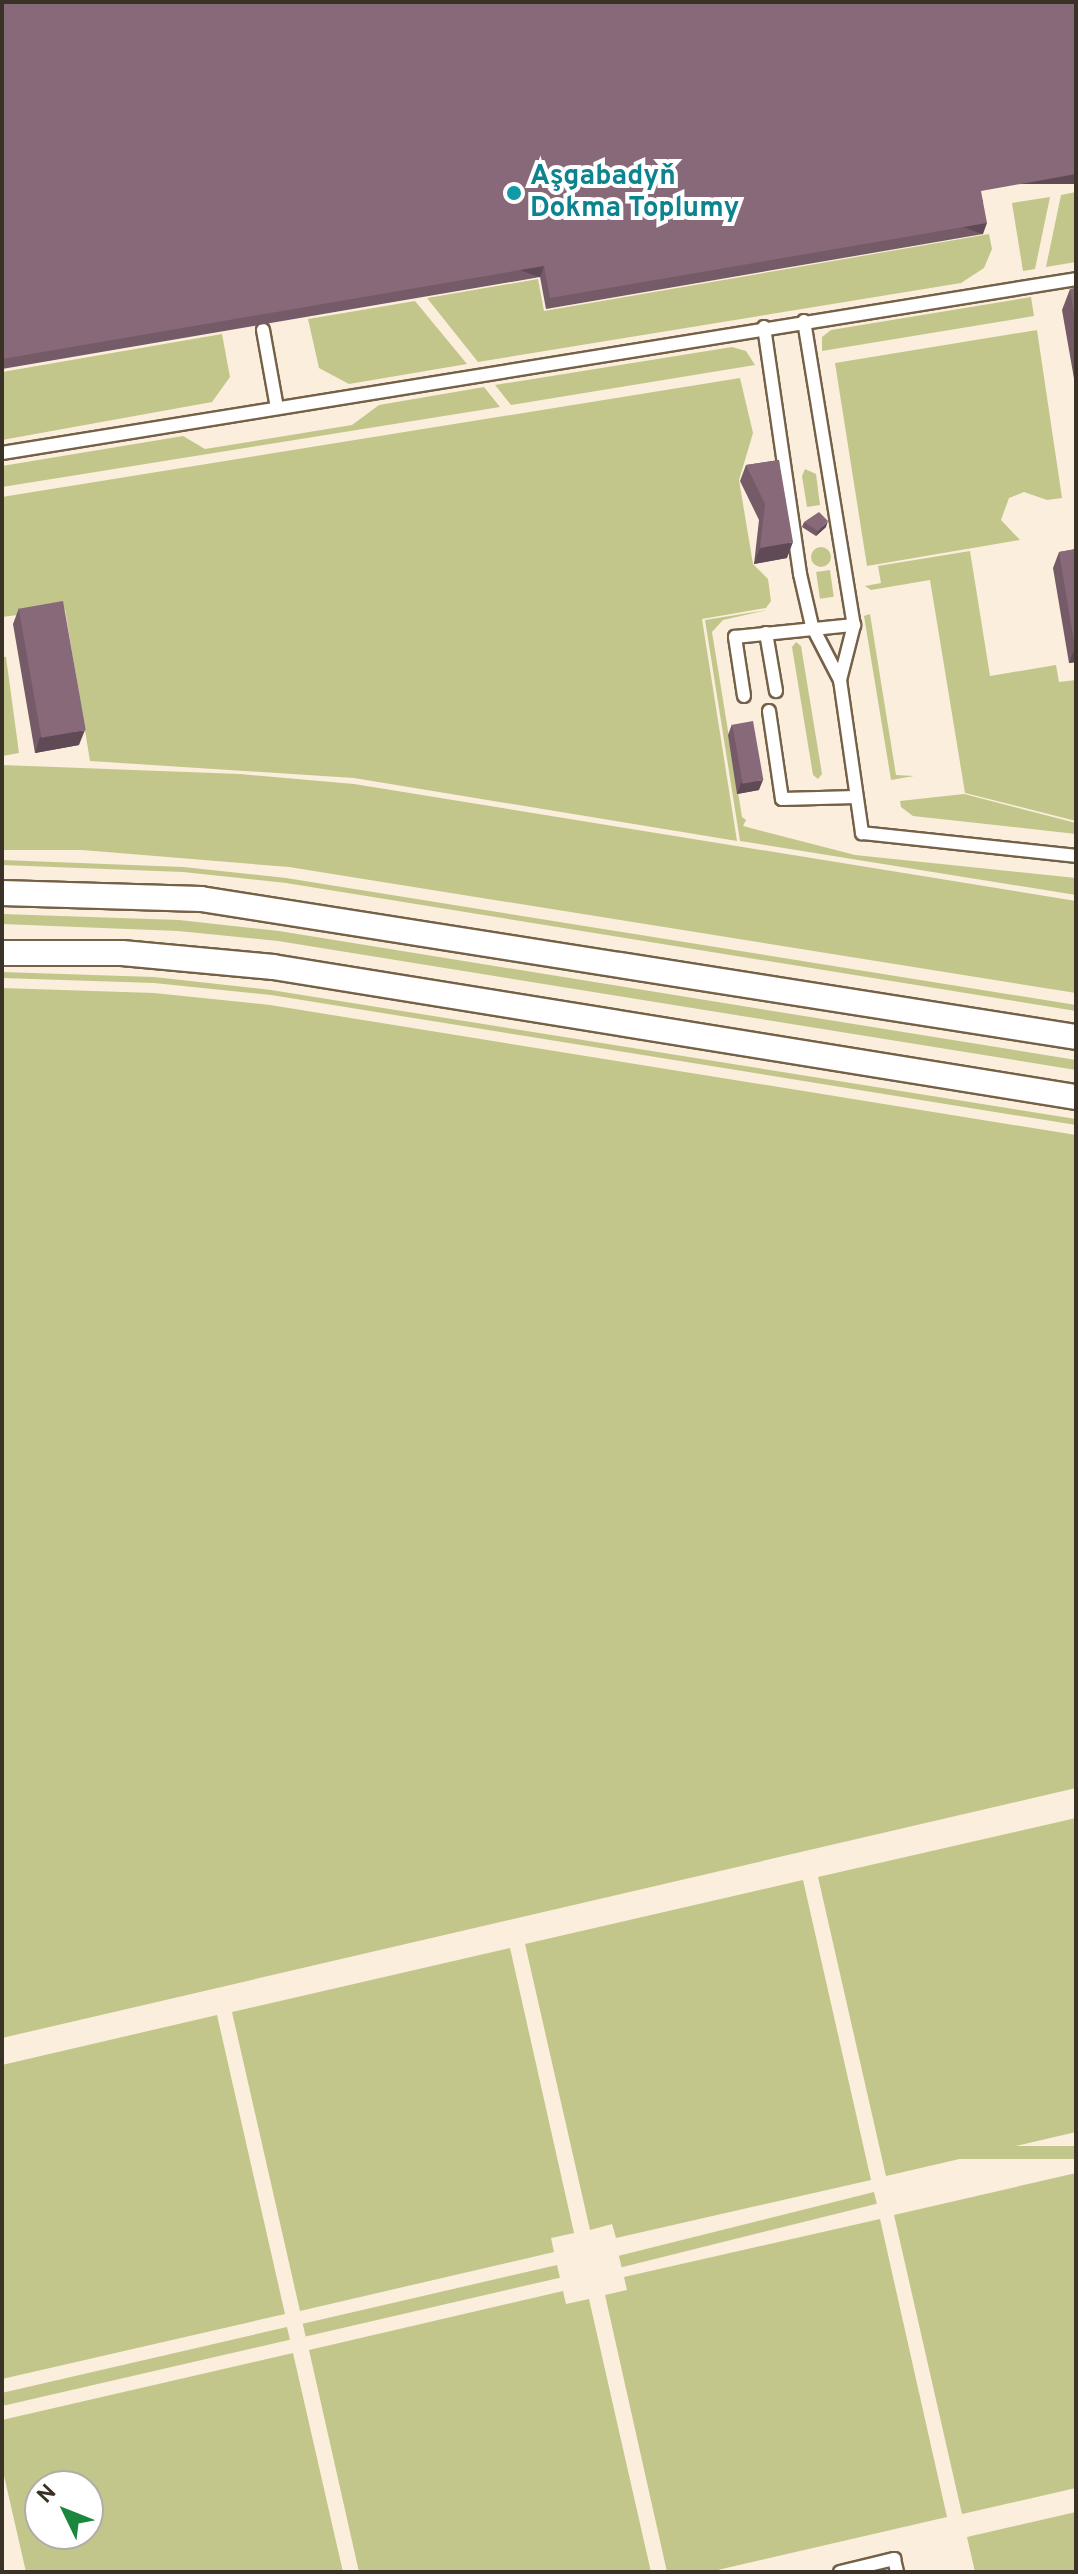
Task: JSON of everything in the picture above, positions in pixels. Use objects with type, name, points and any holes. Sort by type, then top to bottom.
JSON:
[{"type":"street","points":[[2,893],[217,901],[1076,1037]]},
{"type":"street","points":[[2,953],[122,953],[273,967],[1076,1097]]},
{"type":"lane","points":[[2,453],[764,327],[1076,279]]},
{"type":"lane","points":[[804,321],[854,625],[840,680]]},
{"type":"lane","points":[[764,327],[812,626],[840,680],[862,833],[1076,856]]},
{"type":"lane","points":[[263,330],[277,408]]},
{"type":"lane","points":[[744,696],[734,638],[812,626],[854,625]]},
{"type":"lane","points":[[766,633],[776,691]]},
{"type":"lane","points":[[769,711],[782,799],[856,797]]},
{"type":"lane","points":[[840,2572],[894,2559],[897,2572]]},
{"type":"green space","points":[[1076,192],[1076,262],[1046,267],[1061,195]]},
{"type":"green space","points":[[1050,197],[1035,269],[1023,271],[1012,203]]},
{"type":"green space","points":[[989,234],[992,249],[984,268],[961,283],[478,362],[427,298],[538,279],[544,311]]},
{"type":"green space","points":[[1031,297],[1034,316],[822,351],[822,337],[831,330]]},
{"type":"green space","points":[[415,301],[467,364],[349,384],[319,368],[308,319]]},
{"type":"green space","points":[[1037,330],[1062,498],[1047,500],[1024,492],[1009,498],[1001,520],[1020,540],[867,566],[835,363]]},
{"type":"green space","points":[[222,334],[230,377],[212,402],[2,440],[2,372]]},
{"type":"green space","points":[[732,347],[746,351],[755,365],[511,405],[495,385]]},
{"type":"green space","points":[[740,378],[753,433],[739,480],[753,564],[768,579],[771,601],[766,608],[702,619],[737,841],[354,778],[90,761],[65,609],[2,617],[2,497]]},
{"type":"green space","points":[[484,387],[500,407],[2,487],[2,466],[183,436],[205,449],[352,425],[379,405]]},
{"type":"green space","points":[[805,469],[816,474],[820,505],[807,507],[802,476]]},
{"type":"green space","points":[[821,547],[828,550],[831,557],[828,564],[821,567],[814,564],[811,557],[814,550]]},
{"type":"green space","points":[[970,551],[990,676],[1056,665],[1059,682],[1076,680],[1076,821],[965,793],[930,580],[871,590],[865,586],[881,583],[878,566]]},
{"type":"green space","points":[[830,570],[834,597],[820,599],[816,572]]},
{"type":"green space","points":[[767,610],[723,620],[712,632],[742,817],[746,820],[743,826],[855,855],[1076,878],[1076,895],[740,841],[705,620]]},
{"type":"green space","points":[[870,614],[896,775],[914,776],[891,780],[864,616]]},
{"type":"green space","points":[[796,642],[801,646],[822,774],[818,779],[813,775],[792,647]]},
{"type":"green space","points":[[2,657],[6,657],[19,753],[2,756]]},
{"type":"green space","points":[[2,765],[240,774],[354,784],[1076,901],[1076,993],[289,867],[82,850],[2,850]]},
{"type":"green space","points":[[964,794],[1076,823],[1076,834],[913,816],[901,807],[900,801]]},
{"type":"green space","points":[[2,860],[183,867],[286,878],[1076,1005],[1076,1011],[286,883],[183,872],[2,865]]},
{"type":"green space","points":[[2,914],[179,920],[279,931],[1076,1060],[1076,1070],[278,941],[178,931],[2,924]]},
{"type":"green space","points":[[2,972],[154,977],[271,990],[1076,1119],[1076,1125],[271,995],[154,983],[2,978]]},
{"type":"green space","points":[[2,988],[154,993],[270,1005],[1076,1135],[1076,1788],[2,2038]]},
{"type":"green space","points":[[1076,1818],[1076,2132],[886,2176],[818,1877]]},
{"type":"green space","points":[[803,1880],[871,2180],[616,2238],[612,2224],[590,2230],[525,1944]]},
{"type":"green space","points":[[510,1948],[574,2233],[551,2238],[554,2252],[300,2311],[232,2012]]},
{"type":"green space","points":[[217,2015],[285,2314],[2,2379],[2,2065]]},
{"type":"green space","points":[[884,2146],[1076,2146],[1076,2159],[884,2159]]},
{"type":"green space","points":[[1076,2173],[1076,2488],[962,2514],[894,2215]]},
{"type":"green space","points":[[874,2192],[877,2204],[622,2267],[619,2256]]},
{"type":"green space","points":[[880,2219],[947,2517],[709,2572],[667,2572],[605,2295],[627,2290],[624,2277]]},
{"type":"green space","points":[[557,2265],[560,2278],[306,2336],[303,2324]]},
{"type":"green space","points":[[563,2291],[566,2304],[589,2299],[651,2572],[359,2572],[309,2350]]},
{"type":"green space","points":[[287,2327],[290,2340],[4,2406],[2,2393]]},
{"type":"green space","points":[[293,2353],[343,2572],[26,2572],[2,2467],[2,2420]]},
{"type":"green space","points":[[1076,2512],[1076,2572],[975,2572],[967,2537]]},
{"type":"building","name":"Aşgabadyň Dokma Toplumy","points":[[2,2],[1076,2],[1076,174],[981,191],[987,223],[550,298],[544,266],[2,359]]},
{"type":"building","points":[[1076,288],[1076,326],[1070,289]]},
{"type":"building","points":[[779,460],[793,542],[760,548],[765,504],[746,465]]},
{"type":"building","points":[[819,512],[828,521],[818,531],[804,522]]},
{"type":"building","points":[[1076,549],[1076,647],[1075,648],[1059,552]]},
{"type":"building","points":[[63,601],[86,730],[41,738],[19,609]]},
{"type":"building","points":[[753,721],[763,780],[743,784],[732,725]]},
{"type":"place","name":"Aşgabadyň Dokma Toplumy","points":[[514,193]]}]
